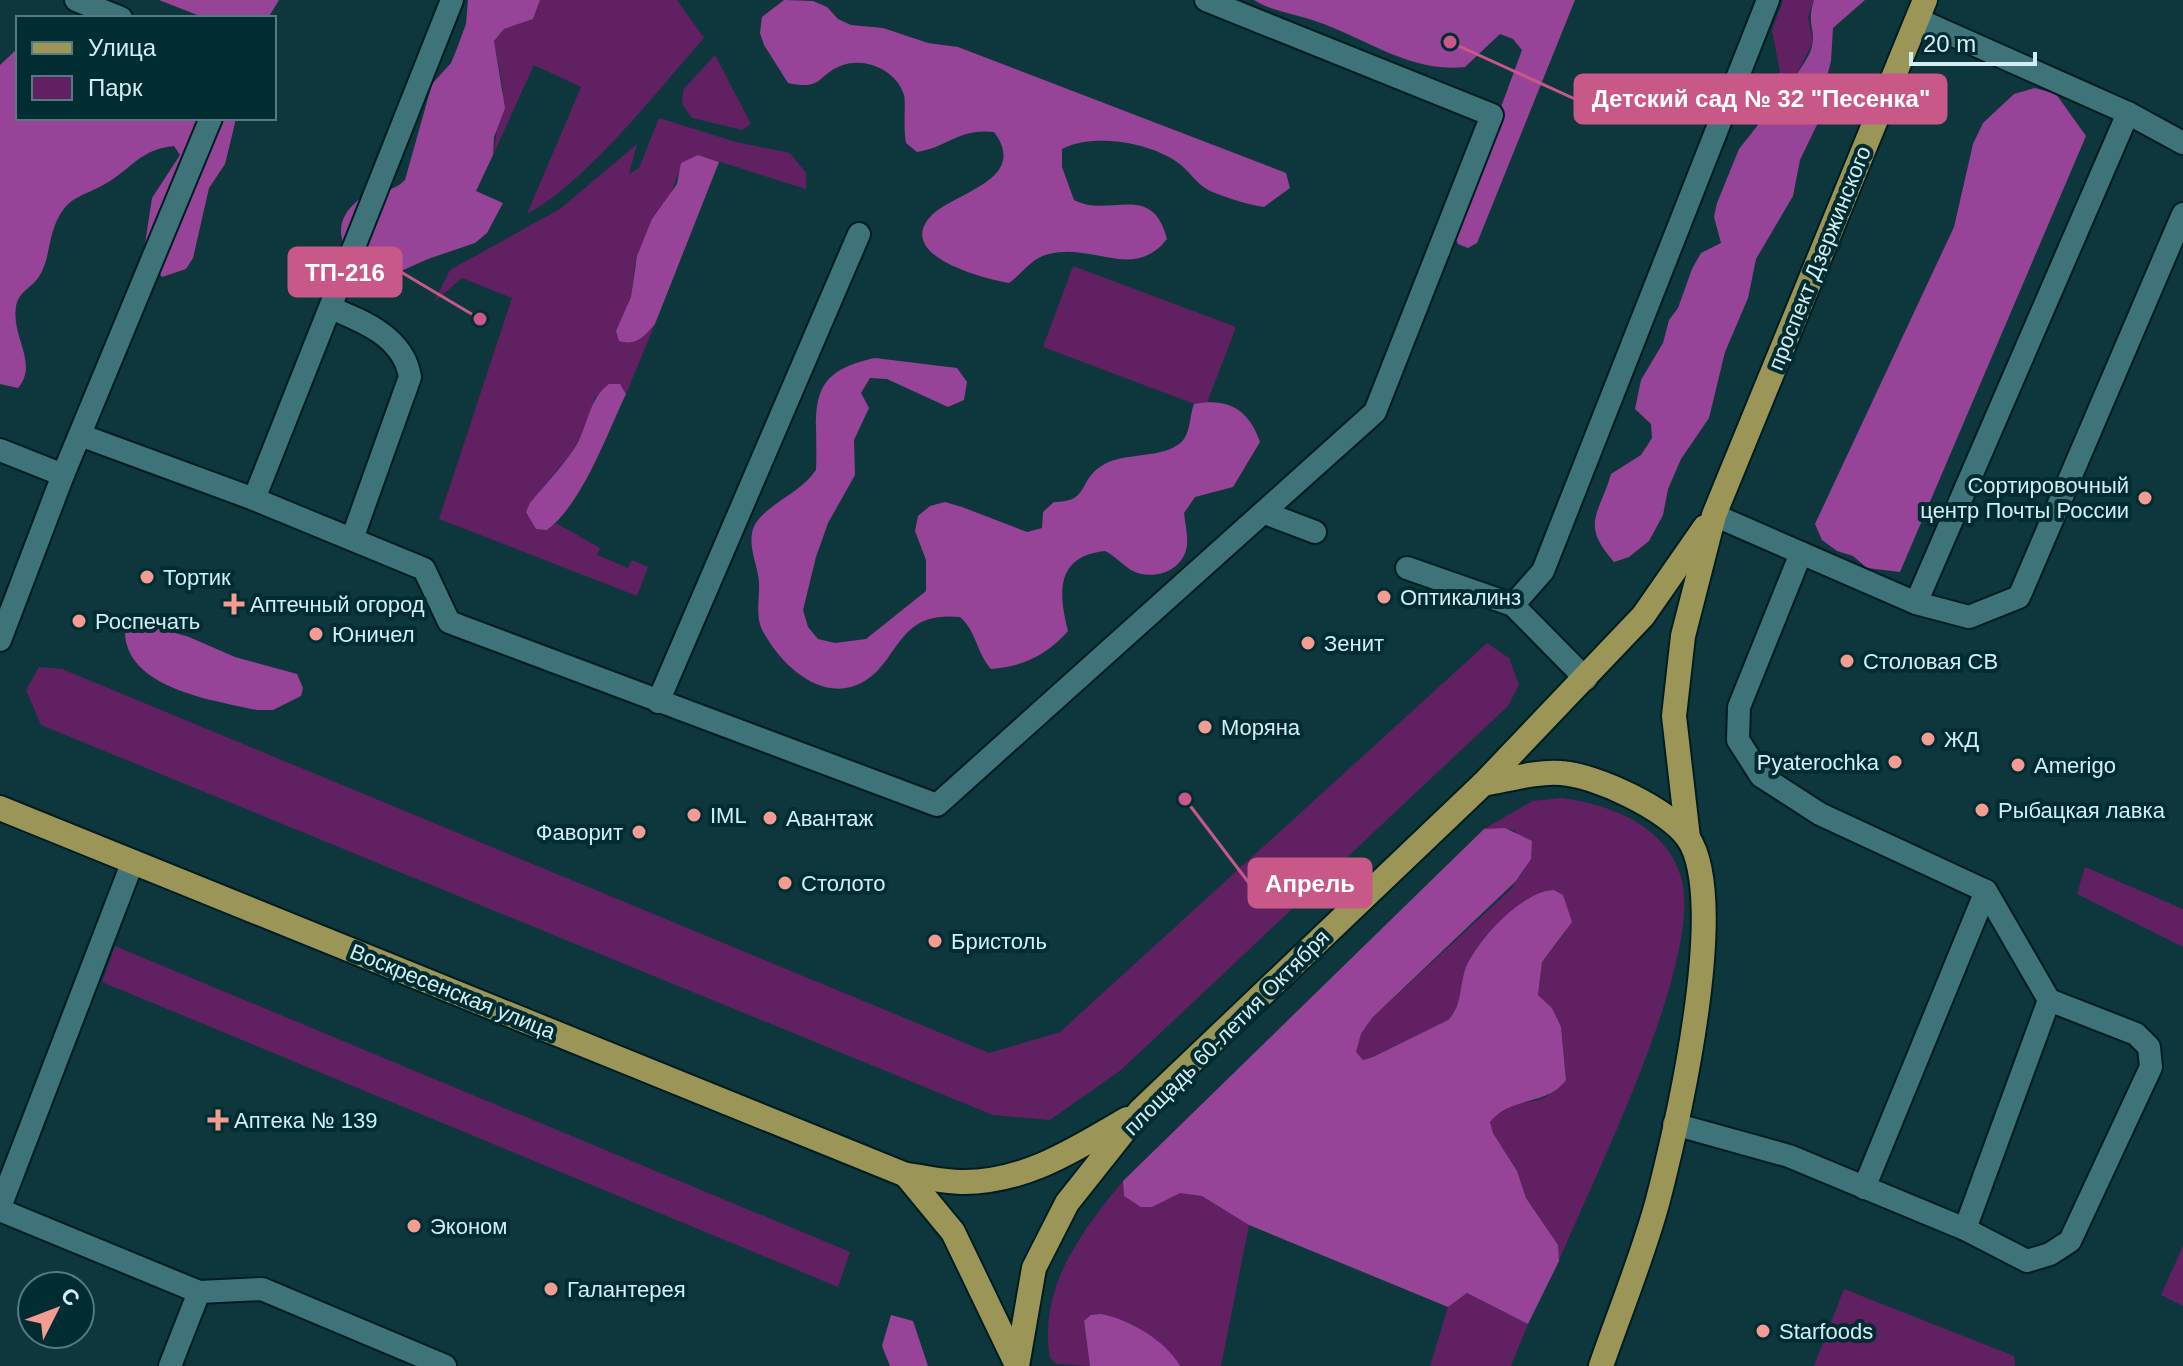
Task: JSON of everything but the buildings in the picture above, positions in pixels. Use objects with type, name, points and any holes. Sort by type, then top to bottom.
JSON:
[{"type":"main road","name":"проспект Дзержинского","points":[[1714,515],[1921,10]]},
{"type":"main road","name":"площадь 60-летия Октября","points":[[1017,1366],[1034,1268],[1067,1203],[1140,1111],[1483,784],[1586,679],[1643,616],[1714,515]]},
{"type":"main road","points":[[1601,1366],[1657,1201],[1697,1008],[1704,953],[1704,888],[1688,838],[1674,716],[1683,636],[1714,515]]},
{"type":"main road","points":[[1483,784],[1559,772],[1592,779],[1643,802],[1688,838]]},
{"type":"main road","name":"Воскресенская улица","points":[[0,808],[906,1175],[961,1182],[1008,1178],[1065,1156],[1140,1111]]},
{"type":"main road","name":"Воскресенская улица","points":[[906,1175],[953,1232],[1017,1366]]},
{"type":"lane","points":[[76,0],[116,16]]},
{"type":"lane","points":[[254,499],[452,0]]},
{"type":"lane","points":[[80,435],[254,499],[424,569],[449,622],[937,805],[1375,412],[1492,115],[1206,0]]},
{"type":"lane","points":[[1513,605],[1543,571],[1768,0]]},
{"type":"lane","points":[[1921,10],[2183,143]]},
{"type":"lane","points":[[1916,603],[2128,113]]},
{"type":"lane","points":[[0,640],[63,475],[210,120]]},
{"type":"lane","points":[[1714,515],[1916,603],[1969,617],[2019,597],[2183,214]]},
{"type":"lane","points":[[658,702],[859,234]]},
{"type":"lane","points":[[331,308],[362,321],[397,345],[408,361],[410,377],[352,539]]},
{"type":"lane","points":[[0,450],[63,475]]},
{"type":"lane","points":[[1265,513],[1315,532]]},
{"type":"lane","points":[[1674,1124],[1789,1156],[1965,1229],[2027,1261],[2050,1254],[2070,1241],[2151,1067],[2149,1047],[2136,1034],[2049,1000],[1986,891],[1820,814],[1761,776],[1738,740],[1739,707],[1801,553]]},
{"type":"lane","points":[[1407,568],[1513,605],[1586,679]]},
{"type":"lane","points":[[133,861],[0,1208],[199,1292],[262,1289],[445,1366]]},
{"type":"lane","points":[[1864,1188],[1986,891]]},
{"type":"lane","points":[[1965,1229],[2049,1000]]},
{"type":"lane","points":[[170,1366],[199,1292]]},
{"type":"green space","points":[[540,0],[677,0],[704,38],[597,158],[574,180],[527,214],[581,87],[534,65],[493,155],[503,90],[494,41],[504,29],[533,19]]},
{"type":"green space","points":[[1783,0],[1814,0],[1808,17],[1813,42],[1796,76],[1780,73],[1772,30]]},
{"type":"green space","points":[[715,55],[751,124],[742,130],[692,118],[682,104],[683,90]]},
{"type":"green space","points":[[659,118],[736,142],[790,153],[806,173],[806,189],[698,155],[678,174],[671,193],[652,219],[635,265],[631,297],[621,325],[647,333],[655,324],[626,394],[620,384],[595,397],[587,425],[572,452],[536,496],[547,530],[556,523],[600,548],[597,555],[628,568],[632,560],[648,567],[637,596],[439,519],[512,298],[462,278],[434,302],[450,270],[560,209],[637,144],[629,174],[639,168]]},
{"type":"green space","points":[[1073,266],[1236,327],[1205,408],[1043,347]]},
{"type":"green space","points":[[1487,643],[1509,658],[1519,685],[1508,706],[1121,1070],[1050,1120],[993,1115],[41,725],[26,690],[39,667],[62,669],[989,1053],[1060,1032]]},
{"type":"green space","points":[[1561,798],[1616,812],[1633,820],[1663,844],[1674,859],[1681,877],[1684,913],[1677,959],[1642,1068],[1559,1261],[1558,1245],[1526,1198],[1517,1171],[1493,1133],[1490,1122],[1510,1105],[1544,1098],[1566,1080],[1562,1036],[1552,1008],[1538,995],[1542,962],[1566,931],[1563,895],[1554,890],[1530,898],[1491,931],[1466,967],[1459,1002],[1448,1020],[1373,1057],[1363,1060],[1355,1052],[1361,1034],[1372,1018],[1511,889],[1526,867],[1515,830],[1484,829],[1532,801]]},
{"type":"green space","points":[[2085,867],[2183,909],[2183,947],[2077,894]]},
{"type":"green space","points":[[115,946],[850,1252],[838,1287],[102,982]]},
{"type":"green space","points":[[1123,1181],[1124,1196],[1152,1207],[1177,1194],[1190,1192],[1217,1202],[1249,1225],[1221,1366],[1180,1366],[1167,1349],[1132,1324],[1084,1321],[1090,1366],[1057,1364],[1050,1358],[1050,1308],[1066,1262],[1092,1220]]},
{"type":"green space","points":[[2183,1246],[2183,1306],[2161,1295]]},
{"type":"green space","points":[[1844,1289],[2014,1356],[2015,1366],[1814,1366]]},
{"type":"green space","points":[[1467,1293],[1528,1324],[1511,1366],[1430,1366],[1448,1307]]},
{"type":"shaded area","points":[[159,0],[279,0],[269,16],[200,16]]},
{"type":"shaded area","points":[[468,0],[540,0],[533,19],[504,29],[494,41],[505,108],[494,137],[493,155],[476,191],[503,203],[487,233],[475,243],[383,279],[361,267],[352,258],[345,248],[342,226],[346,214],[355,203],[405,180],[432,84],[451,63],[466,24]]},
{"type":"shaded area","points":[[784,0],[813,1],[827,7],[838,19],[851,25],[883,28],[928,43],[958,47],[1286,173],[1290,188],[1264,207],[1257,206],[1210,191],[1177,162],[1151,149],[1120,142],[1075,144],[1062,149],[1062,167],[1074,200],[1087,205],[1140,206],[1151,211],[1160,221],[1167,239],[1141,258],[1066,252],[1049,254],[1032,262],[1009,283],[964,271],[933,254],[924,243],[923,230],[931,216],[942,207],[985,183],[996,173],[1003,162],[1003,148],[994,132],[962,135],[917,152],[906,143],[904,95],[895,79],[880,68],[852,63],[808,85],[788,83],[760,33],[762,17]]},
{"type":"shaded area","points":[[1254,0],[1575,0],[1477,243],[1468,248],[1458,244],[1454,235],[1522,50],[1513,39],[1500,34],[1465,67],[1426,65]]},
{"type":"shaded area","points":[[1814,0],[1865,0],[1833,28],[1831,61],[1823,92],[1824,110],[1800,160],[1793,196],[1756,259],[1748,298],[1725,352],[1709,418],[1681,459],[1668,489],[1663,515],[1649,541],[1629,557],[1614,562],[1598,538],[1595,519],[1611,474],[1641,455],[1652,438],[1651,424],[1635,409],[1641,380],[1663,343],[1669,320],[1678,308],[1701,253],[1721,243],[1714,217],[1717,203],[1739,149],[1758,125],[1766,82],[1780,73],[1796,76],[1809,54],[1813,40],[1811,15]]},
{"type":"shaded area","points":[[16,50],[16,120],[235,120],[225,164],[209,188],[193,258],[186,269],[162,277],[144,250],[152,198],[180,155],[174,146],[145,155],[65,208],[55,225],[42,272],[17,302],[17,329],[26,369],[18,388],[0,384],[0,65]]},
{"type":"shaded area","points":[[2035,88],[2056,94],[2086,136],[1900,572],[1867,568],[1853,556],[1837,551],[1822,540],[1815,524],[1954,227],[1973,144],[1983,123],[2014,94]]},
{"type":"shaded area","points":[[698,155],[719,162],[655,324],[639,339],[619,341],[616,331],[631,297],[637,256],[652,219],[677,184],[681,163]]},
{"type":"shaded area","points":[[875,358],[957,368],[967,382],[964,400],[948,407],[887,379],[870,378],[861,393],[869,408],[854,440],[855,475],[828,523],[803,610],[808,627],[818,639],[835,643],[866,639],[926,591],[926,560],[915,531],[918,516],[930,506],[945,502],[1027,532],[1042,528],[1043,512],[1054,502],[1073,499],[1100,467],[1119,459],[1170,449],[1183,441],[1194,404],[1218,402],[1236,408],[1250,422],[1260,442],[1233,487],[1195,497],[1184,513],[1187,545],[1185,554],[1174,568],[1158,574],[1140,573],[1105,551],[1077,560],[1064,578],[1062,590],[1068,631],[1043,653],[1013,666],[991,669],[970,629],[960,617],[938,617],[924,621],[909,631],[874,674],[858,684],[827,688],[798,674],[774,649],[762,629],[752,533],[755,524],[770,508],[800,487],[816,470],[816,413],[825,385],[835,374],[851,365]]},
{"type":"shaded area","points":[[609,384],[620,384],[626,394],[592,467],[560,518],[547,530],[536,529],[526,512],[530,503],[574,449],[592,406]]},
{"type":"shaded area","points":[[138,622],[189,637],[235,657],[297,674],[303,688],[301,696],[273,710],[257,710],[173,688],[138,665],[128,649],[125,629]]},
{"type":"shaded area","points":[[1505,828],[1532,841],[1531,859],[1516,881],[1372,1018],[1361,1034],[1356,1052],[1363,1060],[1373,1057],[1448,1020],[1458,1002],[1466,967],[1491,930],[1529,898],[1554,890],[1563,895],[1572,922],[1542,962],[1538,995],[1552,1008],[1561,1027],[1566,1080],[1549,1094],[1508,1108],[1490,1122],[1493,1133],[1517,1171],[1526,1198],[1558,1245],[1559,1261],[1528,1324],[1467,1293],[1448,1307],[1249,1225],[1202,1196],[1180,1193],[1152,1207],[1141,1207],[1124,1196],[1123,1181],[1484,829]]},
{"type":"shaded area","points":[[1101,1314],[1146,1332],[1166,1348],[1180,1366],[1090,1366],[1084,1321],[1091,1315]]},
{"type":"shaded area","points":[[891,1315],[913,1321],[928,1366],[890,1366],[882,1346]]},
{"type":"place","name":"Детский сад № 32 \"Песенка\"","points":[[1450,42]]},
{"type":"place","name":"ТП-216","points":[[480,319]]},
{"type":"place","name":"Сортировочный центр Почты России","points":[[2145,498]]},
{"type":"place","name":"Тортик","points":[[147,577]]},
{"type":"place","name":"Оптикалинз","points":[[1384,597]]},
{"type":"place","name":"Аптечный огород","points":[[234,604]]},
{"type":"place","name":"Роспечать","points":[[79,621]]},
{"type":"place","name":"Юничел","points":[[316,634]]},
{"type":"place","name":"Зенит","points":[[1308,643]]},
{"type":"place","name":"Столовая СВ","points":[[1847,661]]},
{"type":"place","name":"Моряна","points":[[1205,727]]},
{"type":"place","name":"ЖД","points":[[1928,739]]},
{"type":"place","name":"Pyaterochka","points":[[1895,762]]},
{"type":"place","name":"Amerigo","points":[[2018,765]]},
{"type":"place","name":"Апрель","points":[[1185,799]]},
{"type":"place","name":"Рыбацкая лавка","points":[[1982,810]]},
{"type":"place","name":"IML","points":[[694,815]]},
{"type":"place","name":"Авантаж","points":[[770,818]]},
{"type":"place","name":"Фаворит","points":[[639,832]]},
{"type":"place","name":"Столото","points":[[785,883]]},
{"type":"place","name":"Бристоль","points":[[935,941]]},
{"type":"place","name":"Аптека № 139","points":[[218,1120]]},
{"type":"place","name":"Эконом","points":[[414,1226]]},
{"type":"place","name":"Галантерея","points":[[551,1289]]},
{"type":"place","name":"Starfoods","points":[[1763,1331]]}]
